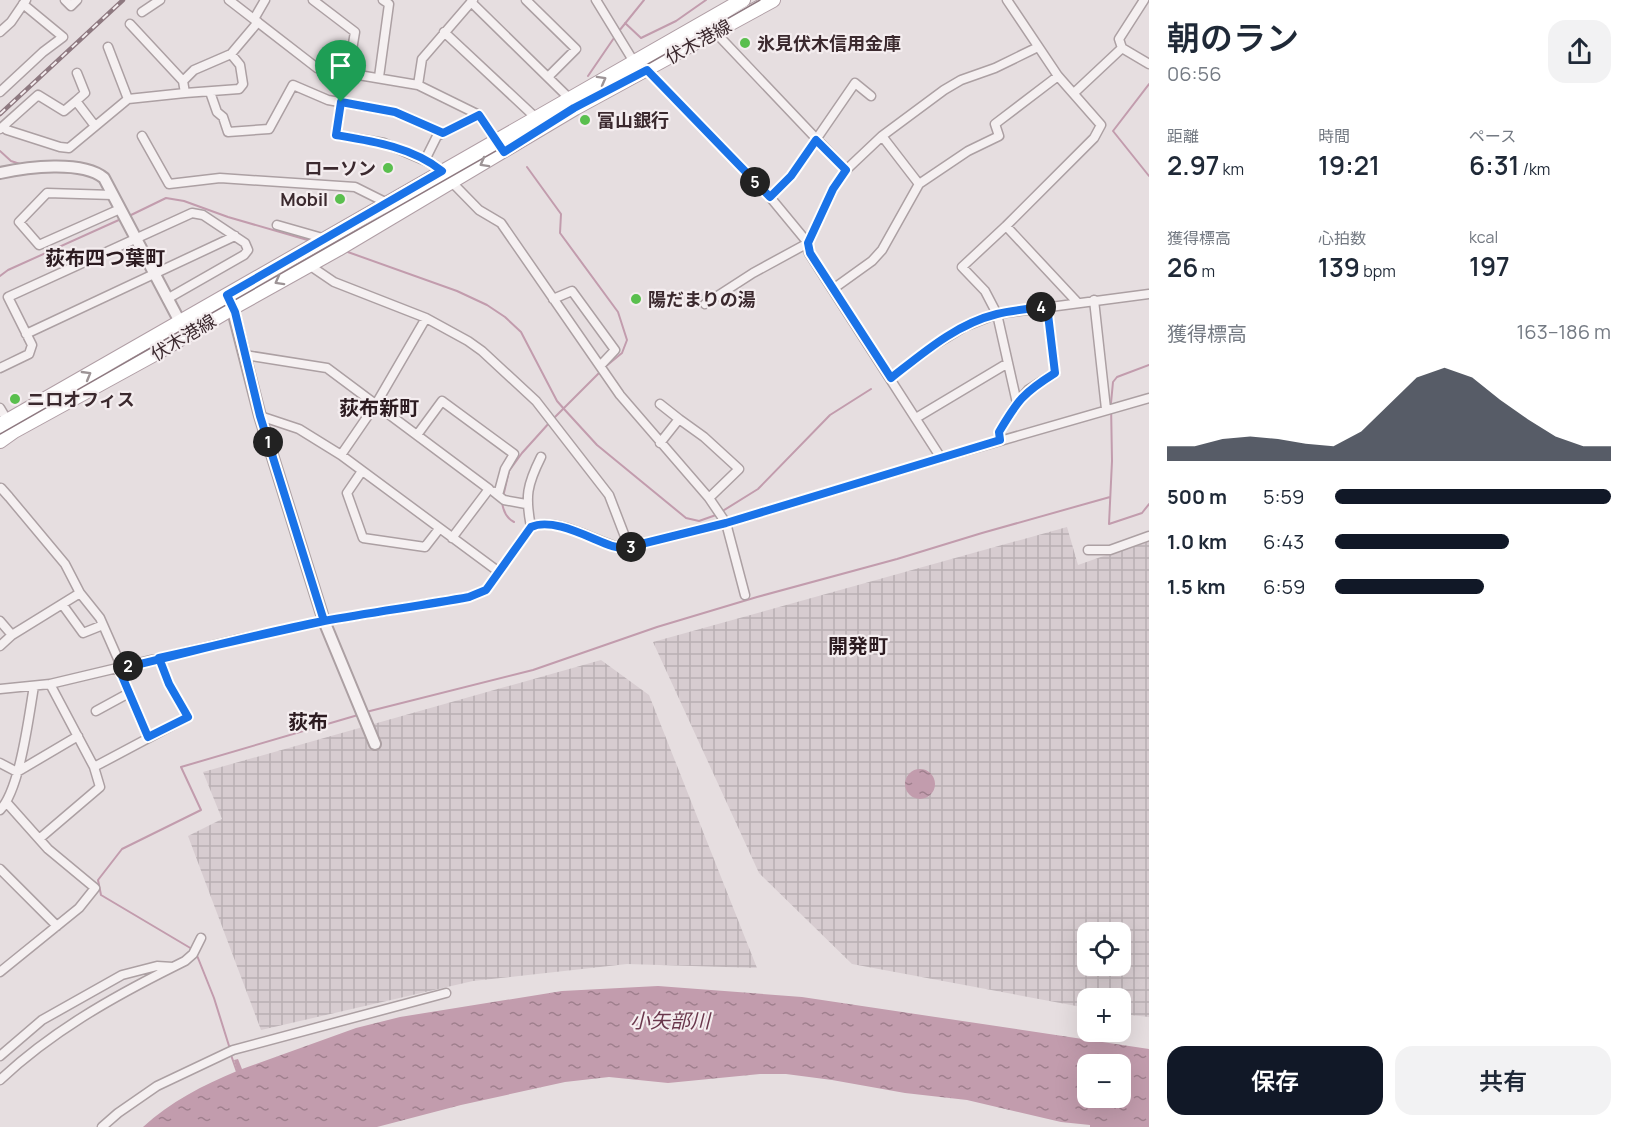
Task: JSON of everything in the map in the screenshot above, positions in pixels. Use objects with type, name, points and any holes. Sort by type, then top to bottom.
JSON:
[{"type":"main road","name":"伏木港線","points":[[500,146],[535,117],[743,0]]},
{"type":"main road","name":"伏木港線","points":[[0,441],[5,421],[180,322],[309,265],[447,176],[773,0]]},
{"type":"main road","name":"伏木港線","points":[[5,421],[158,352],[326,238],[387,203],[447,176]]},
{"type":"street","points":[[65,0],[71,6],[77,0]]},
{"type":"street","points":[[142,12],[160,0]]},
{"type":"street","points":[[229,0],[317,68],[418,85],[479,115],[500,146]]},
{"type":"street","points":[[183,81],[194,70],[231,54],[256,20],[265,0]]},
{"type":"street","points":[[313,0],[355,32],[348,73]]},
{"type":"street","points":[[379,78],[389,4],[383,0]]},
{"type":"street","points":[[526,0],[576,49],[548,78]]},
{"type":"street","points":[[596,0],[634,62],[647,70],[770,197],[808,243],[810,253],[941,458]]},
{"type":"street","points":[[1007,0],[1058,76],[1101,125],[1094,138],[962,267],[985,291],[997,314],[1017,403]]},
{"type":"street","points":[[1144,0],[1119,39],[1122,48],[1149,64]]},
{"type":"street","points":[[418,85],[422,59],[472,1],[569,98]]},
{"type":"street","points":[[0,32],[12,22],[25,2],[63,37],[43,52],[0,92]]},
{"type":"street","points":[[130,24],[183,81],[185,93]]},
{"type":"street","points":[[444,32],[535,117]]},
{"type":"street","points":[[715,32],[846,170]]},
{"type":"street","points":[[108,47],[128,99]]},
{"type":"street","points":[[705,304],[753,273],[808,243],[833,189],[846,170],[882,136],[961,80],[995,68],[1038,47]]},
{"type":"street","points":[[1074,93],[1122,48]]},
{"type":"street","points":[[77,74],[85,93],[64,111],[38,95],[1,128],[69,148],[128,99],[239,89],[243,84],[240,65],[231,54]]},
{"type":"street","points":[[833,289],[872,261],[882,250],[919,184],[968,151],[999,136],[995,124],[1058,76]]},
{"type":"street","points":[[770,197],[791,176],[855,83],[871,96]]},
{"type":"street","points":[[210,92],[217,112],[223,117],[228,132],[269,129],[293,85],[328,100],[395,112],[443,133]]},
{"type":"street","points":[[76,101],[95,126]]},
{"type":"street","points":[[341,102],[336,135],[384,143],[425,160],[447,176],[479,210],[501,223],[620,395],[709,498],[726,523],[745,595]]},
{"type":"street","points":[[425,160],[437,136],[479,115]]},
{"type":"street","points":[[142,136],[169,184],[219,178],[355,187],[387,203]]},
{"type":"street","points":[[882,136],[919,184]]},
{"type":"street","points":[[0,173],[50,167],[97,172],[104,178],[114,195],[180,322]]},
{"type":"street","points":[[114,195],[47,192],[19,222],[39,245],[120,209]]},
{"type":"street","points":[[1,366],[29,354],[32,345],[8,297],[192,213],[203,215],[245,243],[248,250],[244,255],[167,299]]},
{"type":"street","points":[[277,225],[326,238]]},
{"type":"street","points":[[1006,226],[1077,302]]},
{"type":"street","points":[[26,334],[235,236]]},
{"type":"street","points":[[309,265],[334,282],[426,318],[468,340],[536,401],[609,495],[629,547]]},
{"type":"street","points":[[554,299],[572,291],[615,350],[600,366]]},
{"type":"street","points":[[891,378],[931,347],[964,327],[997,314],[1149,294]]},
{"type":"street","points":[[1094,300],[1106,409]]},
{"type":"street","points":[[230,301],[260,416],[324,621],[375,744]]},
{"type":"street","points":[[1000,440],[999,432],[1017,403],[1028,390],[1055,373],[1047,306]]},
{"type":"street","points":[[341,455],[376,404],[426,318]]},
{"type":"street","points":[[245,355],[327,368],[504,500],[526,504]]},
{"type":"street","points":[[916,418],[1008,363]]},
{"type":"street","points":[[0,689],[50,684],[324,621],[469,597],[486,590],[531,527],[539,523],[553,524],[612,546],[629,547],[726,523],[1000,440],[1149,398]]},
{"type":"street","points":[[417,435],[442,401],[514,454],[498,495]]},
{"type":"street","points":[[660,404],[704,437],[739,469],[709,498]]},
{"type":"street","points":[[260,416],[299,429],[341,455],[499,572]]},
{"type":"street","points":[[660,443],[679,419]]},
{"type":"street","points":[[531,527],[526,504],[530,480],[541,457]]},
{"type":"street","points":[[363,471],[347,493],[363,538],[425,548],[440,529]]},
{"type":"street","points":[[0,489],[65,564],[80,593],[103,625],[148,737]]},
{"type":"street","points":[[452,538],[489,489]]},
{"type":"street","points":[[1088,550],[1110,550],[1149,536]]},
{"type":"street","points":[[0,646],[12,635],[80,593]]},
{"type":"street","points":[[62,604],[83,633],[103,625]]},
{"type":"street","points":[[0,621],[12,635]]},
{"type":"street","points":[[94,766],[188,717],[169,684],[159,658]]},
{"type":"street","points":[[39,839],[100,787],[94,766],[50,684]]},
{"type":"street","points":[[0,972],[79,908],[95,888],[48,849],[3,806],[17,772],[34,686]]},
{"type":"street","points":[[96,711],[129,693]]},
{"type":"street","points":[[17,772],[78,736]]},
{"type":"street","points":[[0,763],[17,772]]},
{"type":"street","points":[[0,869],[57,926]]},
{"type":"street","points":[[0,1080],[57,1032],[134,986],[185,961],[193,954],[201,938]]},
{"type":"street","points":[[0,1056],[42,1020],[122,975],[157,966],[173,967]]},
{"type":"street","points":[[102,1127],[157,1086],[233,1050],[446,993]]},
{"type":"shaded area","points":[[1067,527],[1078,565],[1149,540],[1149,1017],[1131,1015],[1131,988],[1077,988],[1077,1006],[852,964],[759,873],[653,642]]},
{"type":"shaded area","points":[[601,660],[649,695],[757,968],[627,964],[473,981],[261,1030],[188,836],[222,819],[203,772]]},
{"type":"water","points":[[920,769],[931,773],[935,784],[931,795],[920,799],[909,795],[905,784],[909,773]]},
{"type":"water","name":"小矢部川","points":[[658,986],[802,997],[1077,1038],[1077,1042],[1102,1042],[1149,1049],[1149,1127],[1090,1127],[1090,1125],[1061,1122],[967,1100],[905,1093],[786,1074],[760,1074],[668,1083],[609,1077],[565,1082],[461,1105],[377,1127],[143,1127],[187,1095],[237,1071],[234,1060],[238,1059],[242,1069],[356,1028],[400,1017],[562,991]]},
{"type":"waterway","points":[[619,31],[644,0]]},
{"type":"waterway","points":[[625,23],[641,38],[676,21],[706,0]]},
{"type":"waterway","points":[[588,76],[616,35]]},
{"type":"waterway","points":[[1149,84],[1113,131],[1149,176]]},
{"type":"waterway","points":[[0,151],[11,161],[20,164]]},
{"type":"waterway","points":[[527,167],[561,214],[560,233],[618,312],[627,340],[622,353],[605,367]]},
{"type":"waterway","points":[[129,216],[166,198],[184,201],[228,217],[311,241]]},
{"type":"waterway","points":[[0,276],[8,270],[121,219]]},
{"type":"waterway","points":[[345,251],[457,291],[487,305],[505,317],[521,332],[557,401],[597,445],[686,518],[699,521],[716,515]]},
{"type":"waterway","points":[[1149,365],[1117,377],[1113,382],[1109,524],[1142,513],[1149,504]]},
{"type":"waterway","points":[[554,418],[601,371]]},
{"type":"waterway","points":[[721,512],[758,489],[830,415],[871,389]]},
{"type":"waterway","points":[[503,497],[509,471],[550,422]]},
{"type":"waterway","points":[[366,712],[533,670],[657,627],[757,597],[1110,497]]},
{"type":"waterway","points":[[502,502],[505,514],[514,522]]},
{"type":"waterway","points":[[192,949],[101,895],[98,880],[122,849],[201,810],[181,767],[358,715]]},
{"type":"waterway","points":[[196,953],[214,998],[230,1049]]},
{"type":"waterway","points":[[231,1055],[237,1072]]},
{"type":"tram line","points":[[0,434],[760,0]]},
{"type":"railway","points":[[0,114],[123,0]]},
{"type":"place","name":"氷見伏木信用金庫","points":[[745,43]]},
{"type":"place","name":"富山銀行","points":[[585,120]]},
{"type":"place","name":"ローソン","points":[[388,168]]},
{"type":"place","name":"Mobil","points":[[340,199]]},
{"type":"place","name":"陽だまりの湯","points":[[636,299]]},
{"type":"place","name":"ニロオフィス","points":[[15,399]]},
{"type":"district","name":"荻布四つ葉町","points":[[105,257]]},
{"type":"district","name":"荻布新町","points":[[379,407]]},
{"type":"district","name":"開発町","points":[[858,645]]},
{"type":"district","name":"荻布","points":[[308,721]]},
{"type":"route","points":[[341,102],[336,135],[384,143],[435,165],[442,171],[227,295],[234,307],[260,416],[324,621],[159,658],[169,684],[188,717],[148,737],[119,669],[159,658],[279,630],[324,621],[469,597],[486,590],[531,527],[539,523],[553,524],[612,546],[629,547],[726,523],[1000,440],[999,432],[1017,403],[1028,390],[1055,373],[1047,306],[997,314],[964,327],[931,347],[891,378],[810,253],[808,243],[833,189],[846,170],[816,140],[791,176],[770,197],[647,70],[574,108],[504,152],[479,115],[443,133],[395,112],[341,102]]}]
